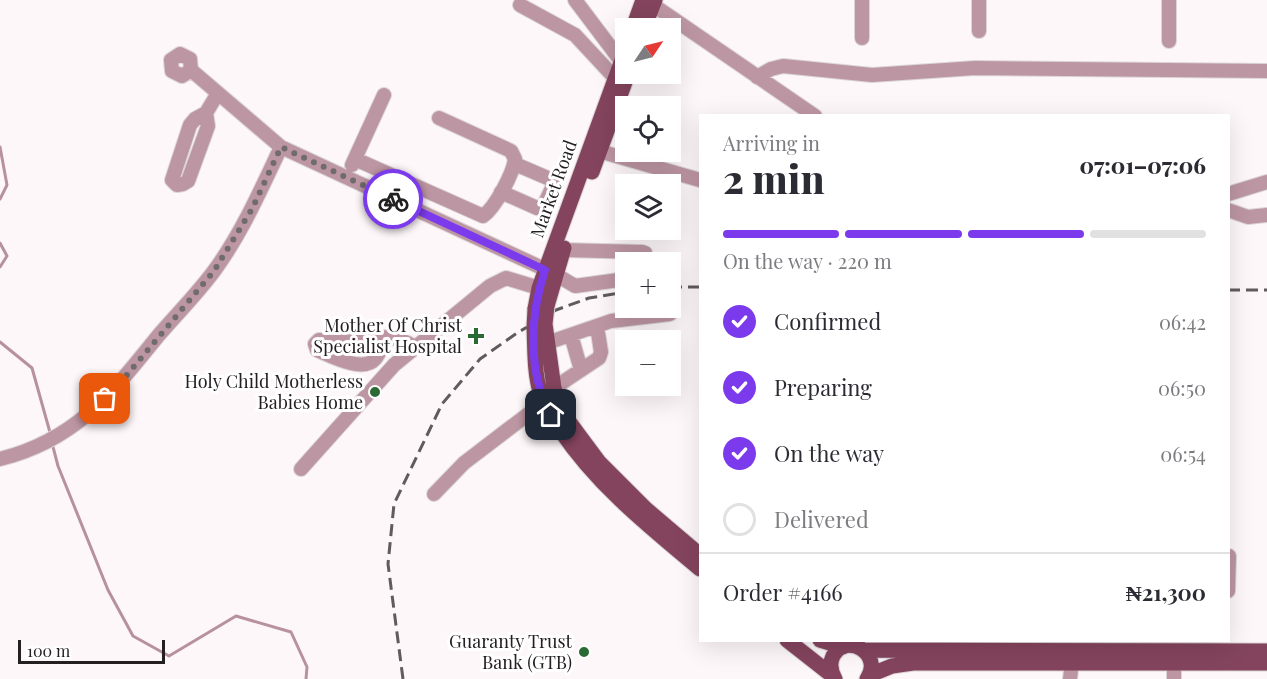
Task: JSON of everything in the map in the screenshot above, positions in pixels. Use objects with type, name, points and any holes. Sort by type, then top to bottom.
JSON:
[{"type":"main road","points":[[640,18],[650,2]]},
{"type":"main road","points":[[646,18],[650,2]]},
{"type":"main road","name":"Market Road","points":[[615,84],[550,272],[541,307],[537,374],[544,402],[575,452],[642,520],[699,568]]},
{"type":"main road","name":"Market Road","points":[[541,307],[539,288],[563,250],[599,152],[617,84]]},
{"type":"main road","name":"Market Road","points":[[539,325],[547,343],[554,388],[564,415],[598,462],[646,509],[699,554]]},
{"type":"main road","points":[[789,642],[834,678]]},
{"type":"main road","points":[[827,642],[843,647],[854,646],[863,650],[1072,651],[1174,671],[1267,663]]},
{"type":"main road","points":[[868,677],[892,666],[913,663],[1072,651],[1228,645],[1267,651]]},
{"type":"main road","points":[[834,678],[830,666],[831,660],[834,654],[843,647]]},
{"type":"main road","points":[[863,650],[871,661],[868,677]]},
{"type":"street","points":[[575,0],[615,55]]},
{"type":"street","points":[[862,0],[862,38]]},
{"type":"street","points":[[979,0],[979,31]]},
{"type":"street","points":[[1169,0],[1169,41]]},
{"type":"street","points":[[650,2],[812,114]]},
{"type":"street","points":[[520,5],[575,35],[615,61]]},
{"type":"street","points":[[757,77],[771,69],[783,66],[872,75],[975,68],[1167,72],[1267,71]]},
{"type":"street","points":[[191,69],[281,147],[550,272],[575,286],[615,281]]},
{"type":"street","points":[[206,113],[218,93]]},
{"type":"street","points":[[346,177],[384,95]]},
{"type":"street","points":[[355,159],[483,216],[490,211],[501,192],[515,159],[511,151],[439,118]]},
{"type":"street","points":[[0,459],[24,452],[56,438],[83,419],[116,388],[214,271],[252,209],[281,147]]},
{"type":"street","points":[[599,152],[699,180]]},
{"type":"street","points":[[501,192],[537,208],[543,207],[554,184],[550,179],[514,164]]},
{"type":"street","points":[[1230,193],[1267,182]]},
{"type":"street","points":[[1230,211],[1248,217],[1267,215]]},
{"type":"street","points":[[563,250],[642,252]]},
{"type":"street","points":[[301,469],[394,365],[490,286],[506,278],[539,288]]},
{"type":"street","points":[[547,343],[622,318]]},
{"type":"street","points":[[554,388],[599,358],[601,355],[597,326]]},
{"type":"street","points":[[571,334],[581,370]]},
{"type":"street","points":[[386,337],[401,339],[415,347]]},
{"type":"street","points":[[434,494],[464,463],[544,402]]},
{"type":"street","points":[[1070,679],[1072,651]]},
{"type":"waterway","points":[[0,147],[7,185],[0,199]]},
{"type":"waterway","points":[[0,243],[7,256],[0,267]]},
{"type":"waterway","points":[[0,342],[32,368],[51,436]]},
{"type":"waterway","points":[[52,443],[58,466],[108,590],[133,636],[169,656],[236,616],[291,632],[307,667],[306,679]]},
{"type":"railway","points":[[681,287],[699,287]]},
{"type":"railway","points":[[1230,290],[1267,290]]},
{"type":"railway","points":[[403,679],[388,564],[394,504],[442,404],[480,359],[517,333],[556,310],[589,298],[615,294]]},
{"type":"way so far","points":[[105,399],[214,271],[252,209],[281,147],[393,199]]},
{"type":"place","name":"Mother Of Christ Specialist Hospital","points":[[476,336]]},
{"type":"place","name":"Holy Child Motherless Babies Home","points":[[375,392]]},
{"type":"place","name":"Guaranty Trust Bank (GTB)","points":[[584,652]]},
{"type":"route","points":[[393,199],[545,270],[536,309],[535,358],[540,392],[551,415]]}]
